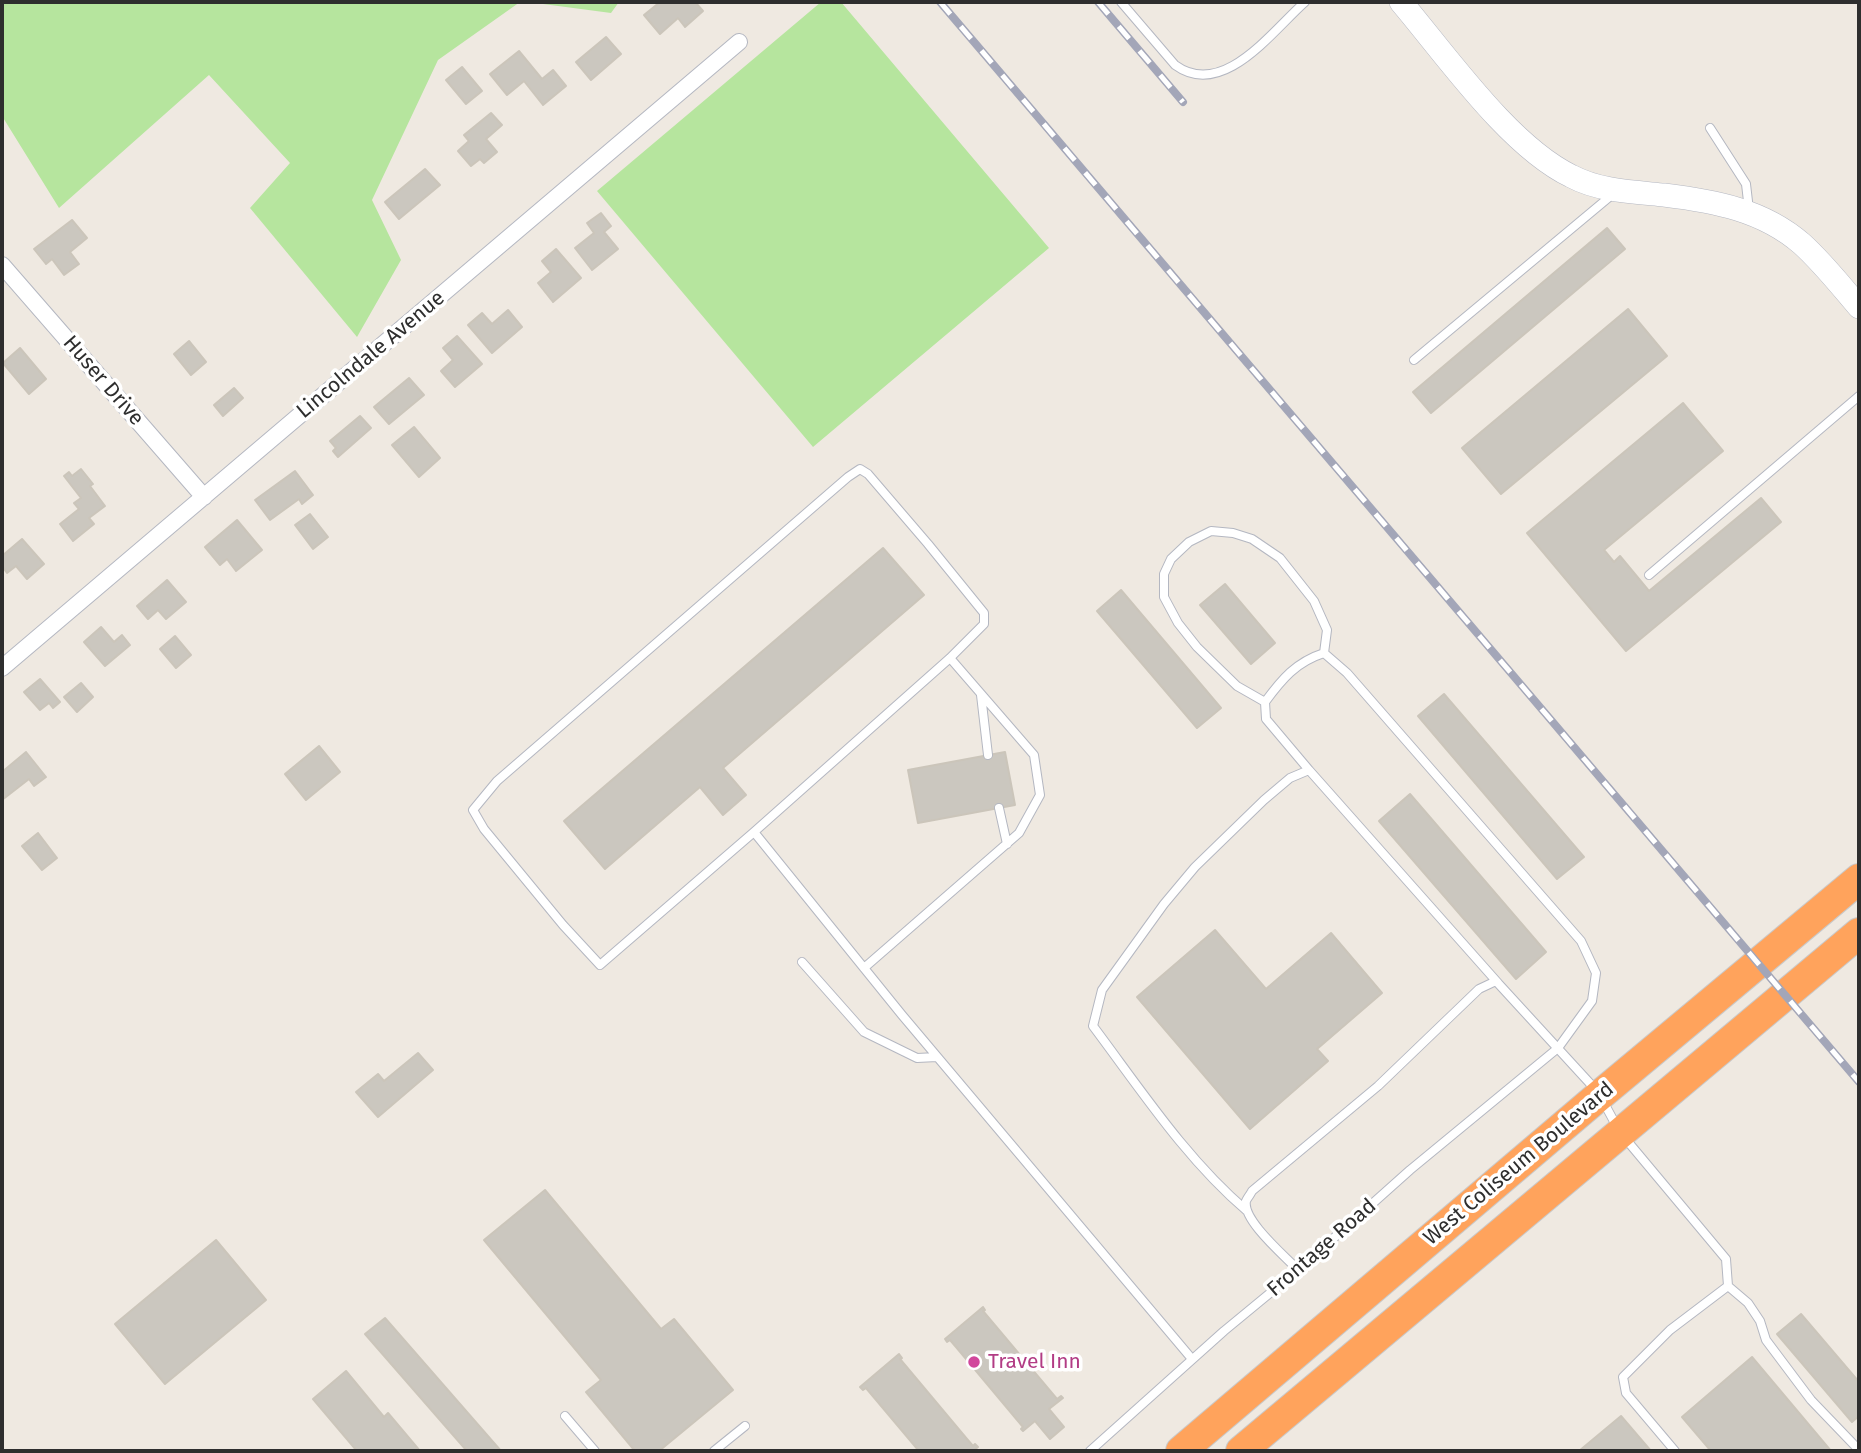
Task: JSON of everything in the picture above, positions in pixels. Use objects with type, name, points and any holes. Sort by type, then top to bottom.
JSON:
[{"type":"highway","name":"West Coliseum Boulevard","points":[[1181,1451],[1859,879]]},
{"type":"highway","name":"West Coliseum Boulevard","points":[[1241,1451],[1859,933]]},
{"type":"street","points":[[1401,2],[1498,117],[1523,142],[1569,176],[1591,185],[1718,203],[1749,213],[1776,226],[1801,244],[1859,307]]},
{"type":"street","name":"Lincolndale Avenue","points":[[2,668],[739,41]]},
{"type":"street","name":"Huser Drive","points":[[2,265],[204,497]]},
{"type":"lane","points":[[1121,2],[1175,65],[1184,72],[1214,75],[1238,64],[1306,2]]},
{"type":"lane","points":[[1710,128],[1746,184],[1749,213]]},
{"type":"lane","points":[[1414,360],[1618,190]]},
{"type":"lane","points":[[1649,575],[1859,396]]},
{"type":"lane","points":[[860,469],[868,474],[984,613],[984,624],[950,658],[754,832],[600,965],[583,949],[484,829],[473,810],[497,781],[860,469]]},
{"type":"lane","points":[[1265,702],[1237,686],[1197,648],[1164,597],[1164,574],[1171,559],[1189,542],[1211,531],[1233,533],[1252,539],[1280,558],[1314,601],[1326,630],[1324,653],[1309,657],[1290,670],[1265,702],[1266,719],[1600,1095],[1621,1134],[1726,1259],[1728,1286],[1748,1303],[1760,1321],[1766,1340],[1811,1400],[1859,1450]]},
{"type":"lane","name":"Frontage Road","points":[[1090,1451],[1410,1170],[1558,1048],[1592,1001],[1596,973],[1581,942],[1347,673],[1324,653]]},
{"type":"lane","points":[[864,968],[1019,833],[1040,795],[1034,755],[950,658]]},
{"type":"lane","points":[[981,694],[988,755]]},
{"type":"lane","points":[[1298,1270],[1254,1223],[1247,1211],[1220,1188],[1189,1153],[1093,1026],[1102,990],[1164,904],[1195,867],[1264,800],[1290,778],[1309,770]]},
{"type":"lane","points":[[999,808],[1007,844]]},
{"type":"lane","points":[[754,832],[937,1057],[1192,1359]]},
{"type":"lane","points":[[803,962],[864,1032],[917,1058],[937,1057]]},
{"type":"lane","points":[[1247,1211],[1246,1200],[1252,1191],[1378,1086],[1479,989],[1496,981],[1498,983]]},
{"type":"lane","points":[[1675,1451],[1626,1394],[1623,1377],[1670,1330],[1728,1286]]},
{"type":"lane","points":[[565,1416],[595,1451]]},
{"type":"lane","points":[[714,1451],[745,1426]]},
{"type":"green space","points":[[2,2],[520,2],[438,60],[372,200],[401,260],[357,337],[250,208],[290,163],[209,75],[59,208],[2,116]]},
{"type":"green space","points":[[528,2],[619,2],[611,13]]},
{"type":"green space","points":[[821,2],[841,2],[1049,248],[813,447],[597,191]]},
{"type":"building","points":[[660,2],[695,2],[703,11],[685,27],[678,18],[660,34],[644,15]]},
{"type":"building","points":[[606,37],[621,54],[591,80],[576,62]]},
{"type":"building","points":[[519,51],[542,79],[553,70],[566,86],[543,105],[524,81],[507,95],[490,74]]},
{"type":"building","points":[[462,67],[482,91],[466,104],[446,80]]},
{"type":"building","points":[[491,113],[502,125],[486,139],[497,152],[484,163],[480,159],[471,166],[458,151],[469,141],[464,135]]},
{"type":"building","points":[[425,169],[440,185],[399,219],[385,202]]},
{"type":"building","points":[[601,213],[611,226],[604,232],[618,249],[592,270],[575,248],[594,233],[587,223]]},
{"type":"building","points":[[72,220],[87,238],[70,252],[79,264],[64,275],[52,259],[46,264],[34,249]]},
{"type":"building","points":[[1607,228],[1625,249],[1431,413],[1413,392]]},
{"type":"building","points":[[556,249],[581,278],[553,302],[538,283],[551,272],[542,261]]},
{"type":"building","points":[[1628,309],[1667,356],[1501,494],[1462,448]]},
{"type":"building","points":[[508,310],[522,327],[492,353],[468,325],[482,313],[492,324]]},
{"type":"building","points":[[457,336],[482,364],[455,387],[441,371],[453,360],[443,348]]},
{"type":"building","points":[[189,341],[206,362],[191,375],[174,354]]},
{"type":"building","points":[[20,348],[46,379],[29,394],[3,363]]},
{"type":"building","points":[[409,378],[424,395],[389,424],[374,407]]},
{"type":"building","points":[[234,388],[243,398],[223,416],[214,405]]},
{"type":"building","points":[[1683,403],[1723,451],[1604,550],[1614,562],[1620,556],[1649,591],[1761,498],[1781,522],[1626,651],[1527,533]]},
{"type":"building","points":[[360,416],[371,428],[338,457],[333,451],[336,448],[330,441]]},
{"type":"building","points":[[414,427],[440,458],[419,477],[392,445]]},
{"type":"building","points":[[81,469],[105,506],[89,518],[94,524],[73,541],[60,524],[79,509],[74,503],[81,498],[64,476],[69,472],[72,476]]},
{"type":"building","points":[[295,471],[313,495],[302,504],[299,499],[270,520],[255,500]]},
{"type":"building","points":[[310,514],[328,537],[313,549],[295,525]]},
{"type":"building","points":[[237,520],[262,550],[236,571],[227,559],[220,565],[205,547]]},
{"type":"building","points":[[22,539],[44,564],[27,579],[16,566],[7,573],[2,566],[2,556]]},
{"type":"building","points":[[883,548],[924,595],[723,768],[746,795],[723,815],[700,787],[605,869],[564,821]]},
{"type":"building","points":[[167,580],[186,602],[166,619],[158,610],[148,619],[137,606]]},
{"type":"building","points":[[1225,584],[1275,643],[1251,664],[1200,605]]},
{"type":"building","points":[[1121,590],[1221,708],[1197,728],[1097,611]]},
{"type":"building","points":[[101,627],[114,642],[122,635],[130,645],[105,666],[84,642]]},
{"type":"building","points":[[175,636],[191,655],[176,668],[160,649]]},
{"type":"building","points":[[40,679],[60,702],[53,708],[49,703],[40,710],[24,692]]},
{"type":"building","points":[[81,683],[93,697],[77,712],[64,697]]},
{"type":"building","points":[[1444,694],[1584,857],[1557,879],[1418,716]]},
{"type":"building","points":[[319,746],[340,772],[306,800],[285,774]]},
{"type":"building","points":[[26,752],[46,777],[34,786],[29,779],[2,800],[2,772]]},
{"type":"building","points":[[1005,752],[1015,805],[918,823],[908,770]]},
{"type":"building","points":[[1410,794],[1546,952],[1516,979],[1379,821]]},
{"type":"building","points":[[38,833],[57,858],[42,870],[22,846]]},
{"type":"building","points":[[1215,930],[1266,989],[1331,933],[1382,993],[1317,1049],[1328,1061],[1250,1129],[1137,997]]},
{"type":"building","points":[[418,1053],[433,1070],[378,1117],[356,1092],[378,1074],[384,1081]]},
{"type":"building","points":[[545,1190],[661,1329],[674,1319],[733,1390],[659,1451],[635,1451],[586,1392],[601,1380],[484,1240]]},
{"type":"building","points":[[216,1240],[266,1300],[165,1384],[115,1324]]},
{"type":"building","points":[[983,1307],[983,1311],[1057,1399],[1061,1396],[1063,1398],[1049,1409],[1064,1427],[1050,1439],[1035,1421],[1023,1431],[1023,1427],[956,1347],[950,1340],[947,1342],[945,1339]]},
{"type":"building","points":[[1801,1314],[1859,1382],[1859,1416],[1852,1422],[1777,1334]]},
{"type":"building","points":[[385,1318],[501,1451],[467,1451],[365,1334]]},
{"type":"building","points":[[899,1354],[902,1358],[900,1359],[967,1439],[973,1446],[975,1444],[978,1447],[973,1451],[919,1451],[866,1388],[863,1390],[860,1387]]},
{"type":"building","points":[[1752,1357],[1831,1451],[1711,1451],[1682,1417]]},
{"type":"building","points":[[346,1371],[384,1417],[388,1413],[420,1451],[357,1451],[313,1399]]},
{"type":"building","points":[[1621,1416],[1651,1451],[1579,1451]]},
{"type":"railway","points":[[940,2],[1859,1082]]},
{"type":"railway","points":[[1098,2],[1183,102]]},
{"type":"place","name":"Travel Inn","points":[[974,1362]]}]
